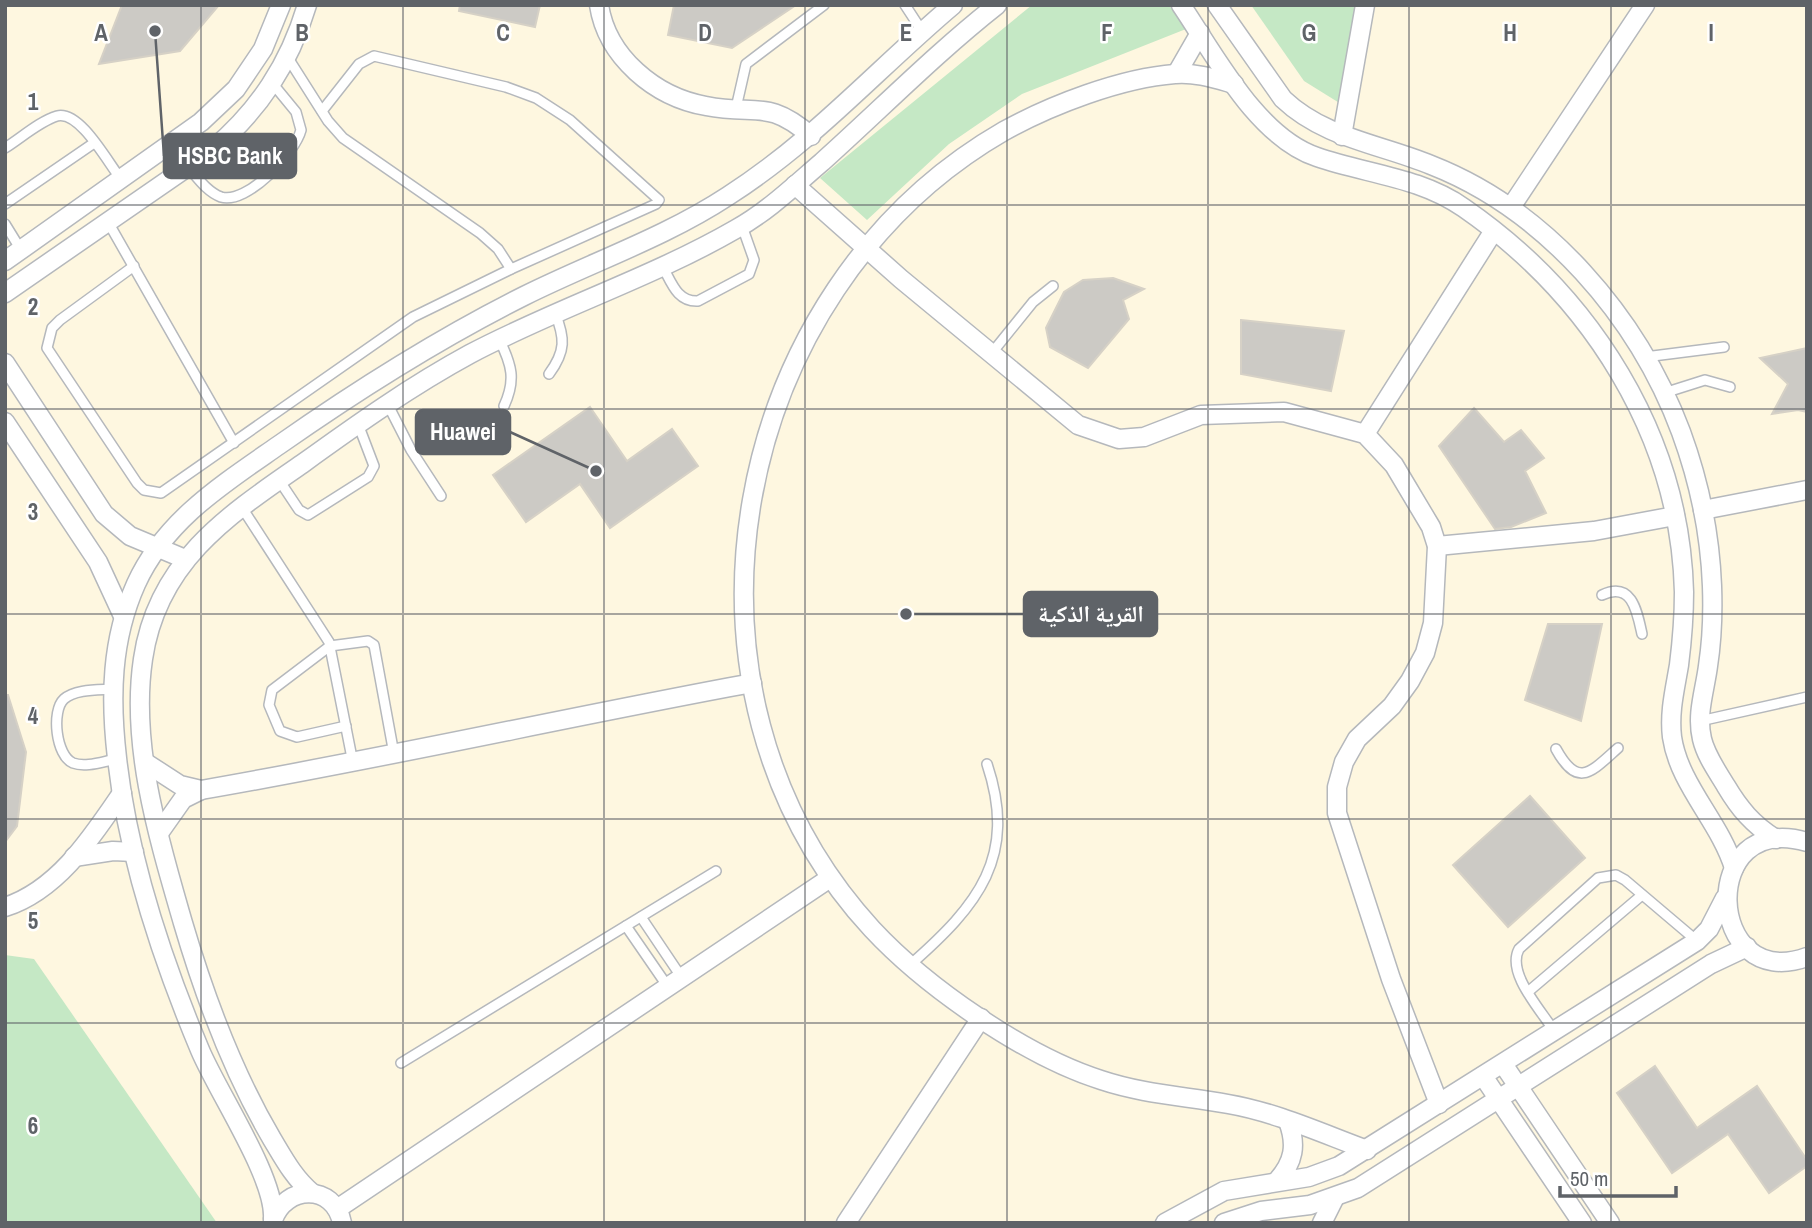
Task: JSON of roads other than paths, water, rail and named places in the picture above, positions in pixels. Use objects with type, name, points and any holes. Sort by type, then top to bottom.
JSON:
[{"type":"street","points":[[5,261],[201,122],[236,89],[263,49],[281,5]]},
{"type":"street","points":[[5,293],[188,167],[235,131],[273,84],[288,58],[307,5]]},
{"type":"street","points":[[599,5],[607,34],[620,55],[657,88],[682,101],[709,107],[764,109],[789,117],[811,136]]},
{"type":"street","points":[[272,1221],[269,1186],[224,1103],[183,1007],[134,852],[117,759],[112,689],[115,652],[123,616],[137,581],[156,548],[182,518],[212,492],[380,374],[527,294],[665,232],[727,197],[811,136],[953,5]]},
{"type":"street","points":[[312,1193],[292,1172],[246,1094],[224,1044],[197,969],[159,833],[141,728],[143,656],[152,622],[166,590],[185,559],[208,533],[241,506],[392,401],[499,340],[555,313],[664,269],[742,226],[795,185],[997,5]]},
{"type":"street","points":[[1181,5],[1234,84],[1275,132],[1316,157],[1429,189],[1464,208],[1536,266],[1573,305],[1618,367],[1643,415],[1662,464],[1675,516],[1684,591],[1683,629],[1671,718],[1672,738],[1677,757],[1721,835],[1734,868]]},
{"type":"street","points":[[1217,5],[1283,99],[1310,121],[1342,136],[1432,165],[1475,185],[1510,207],[1555,244],[1596,288],[1645,357],[1664,393],[1694,470],[1703,510],[1713,587],[1712,626],[1700,720],[1707,755],[1737,804],[1761,830],[1776,839],[1807,842]]},
{"type":"street","points":[[1342,136],[1365,5]]},
{"type":"street","points":[[1510,207],[1645,5]]},
{"type":"street","points":[[1177,73],[1200,33]]},
{"type":"street","points":[[1234,84],[1177,73],[1093,92],[1028,118],[968,152],[913,196],[864,247],[820,311],[786,380],[767,435],[747,530],[744,607],[752,684],[768,752],[794,818],[830,878],[874,931],[911,964],[981,1018],[1037,1053],[1097,1079],[1161,1097],[1227,1104],[1288,1121],[1367,1150]]},
{"type":"street","points":[[795,185],[864,247],[1078,425],[1119,439],[1160,433],[1201,415],[1284,412],[1366,433],[1394,465],[1417,500],[1437,546],[1433,623],[1424,653],[1410,681],[1392,706],[1357,740],[1344,762],[1337,787],[1337,813],[1391,979],[1439,1104]]},
{"type":"street","points":[[1366,433],[1493,232]]},
{"type":"street","points":[[1573,305],[1596,288]]},
{"type":"street","points":[[5,363],[104,514],[130,536],[185,559]]},
{"type":"street","points":[[380,374],[392,401]]},
{"type":"street","points":[[5,422],[98,562],[123,616]]},
{"type":"street","points":[[1703,510],[1807,490]]},
{"type":"street","points":[[1437,546],[1594,531],[1675,516]]},
{"type":"street","points":[[159,833],[183,799],[201,790],[353,763],[752,684]]},
{"type":"street","points":[[146,763],[180,785],[201,790]]},
{"type":"street","points":[[5,907],[45,886],[74,857],[122,793]]},
{"type":"street","points":[[1165,1223],[1224,1191],[1308,1177],[1329,1170],[1367,1150],[1697,941],[1714,922],[1734,868],[1752,849],[1776,839]]},
{"type":"street","points":[[74,857],[93,853],[134,852]]},
{"type":"street","points":[[272,1221],[284,1201],[292,1196],[312,1193],[322,1195],[339,1216],[830,878]]},
{"type":"street","points":[[1725,898],[1727,917],[1735,933],[1747,947],[1763,957],[1780,961],[1804,960]]},
{"type":"street","points":[[1224,1223],[1267,1217],[1334,1199],[1359,1188],[1711,964],[1747,947]]},
{"type":"street","points":[[846,1223],[981,1018]]},
{"type":"street","points":[[1503,1064],[1611,1223]]},
{"type":"street","points":[[1483,1076],[1582,1223]]},
{"type":"street","points":[[1277,1181],[1292,1159],[1293,1133],[1288,1121]]},
{"type":"street","points":[[1322,1223],[1334,1199]]},
{"type":"lane","points":[[736,108],[746,64],[824,5]]},
{"type":"lane","points":[[905,5],[922,31]]},
{"type":"lane","points":[[134,266],[52,328],[47,348],[51,358],[144,490],[161,494],[413,317],[510,269],[656,204],[659,197],[570,120],[536,98],[506,87],[373,56],[359,64],[322,111]]},
{"type":"lane","points":[[288,58],[343,138],[489,240],[510,269]]},
{"type":"lane","points":[[188,167],[210,191],[230,198],[250,190],[273,169],[294,146],[301,130],[296,112],[273,84]]},
{"type":"lane","points":[[5,148],[54,117],[65,115],[79,123],[121,180]]},
{"type":"lane","points":[[5,205],[94,143]]},
{"type":"lane","points":[[108,222],[234,443]]},
{"type":"lane","points":[[5,224],[21,250]]},
{"type":"lane","points":[[664,269],[677,293],[690,301],[698,301],[739,279],[748,274],[754,260],[742,226]]},
{"type":"lane","points":[[992,354],[1033,302],[1052,286]]},
{"type":"lane","points":[[549,374],[559,361],[565,341],[555,313]]},
{"type":"lane","points":[[499,340],[513,371],[504,406]]},
{"type":"lane","points":[[1645,357],[1724,348]]},
{"type":"lane","points":[[1664,393],[1705,380],[1730,387]]},
{"type":"lane","points":[[392,401],[411,450],[441,496]]},
{"type":"lane","points":[[279,480],[299,510],[308,514],[368,477],[374,466],[358,424]]},
{"type":"lane","points":[[241,506],[330,646],[353,763]]},
{"type":"lane","points":[[1602,595],[1621,591],[1630,596],[1642,634]]},
{"type":"lane","points":[[346,726],[297,737],[280,731],[270,705],[272,690],[330,646],[368,641],[374,645],[394,754]]},
{"type":"lane","points":[[112,689],[72,693],[65,698],[56,714],[61,751],[66,759],[84,765],[117,759]]},
{"type":"lane","points":[[1700,720],[1807,697]]},
{"type":"lane","points":[[1556,749],[1564,765],[1572,772],[1582,774],[1592,772],[1618,748]]},
{"type":"lane","points":[[911,964],[961,918],[989,870],[998,817],[987,764]]},
{"type":"lane","points":[[401,1063],[716,871]]},
{"type":"lane","points":[[1554,1031],[1515,966],[1519,949],[1598,878],[1616,876],[1697,941]]},
{"type":"lane","points":[[1529,991],[1642,895]]},
{"type":"lane","points":[[641,917],[675,983]]},
{"type":"lane","points":[[626,926],[675,983]]},
{"type":"place","name":"HSBC Bank","points":[[155,31]]},
{"type":"place","name":"Huawei","points":[[596,471]]},
{"type":"place","name":"القرية الذكية","points":[[906,614]]}]
